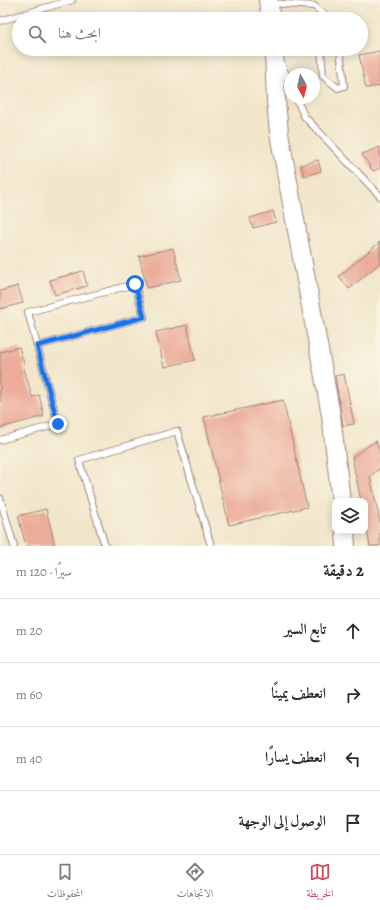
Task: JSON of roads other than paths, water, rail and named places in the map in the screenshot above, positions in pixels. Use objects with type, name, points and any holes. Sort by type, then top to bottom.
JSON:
[{"type":"street","points":[[275,56],[276,101],[279,133],[331,415],[341,498]]},
{"type":"street","points":[[345,534],[346,546]]},
{"type":"lane","points":[[29,12],[72,0]]},
{"type":"lane","points":[[269,7],[314,6],[320,11]]},
{"type":"lane","points":[[0,20],[12,17]]},
{"type":"lane","points":[[278,56],[284,70]]},
{"type":"lane","points":[[321,56],[323,76],[338,88],[344,86],[341,56]]},
{"type":"lane","points":[[299,104],[304,116],[380,196]]},
{"type":"lane","points":[[0,440],[58,424],[37,346],[28,312],[135,284],[144,317],[37,346]]},
{"type":"lane","points":[[105,546],[79,460],[176,431],[211,546]]},
{"type":"lane","points":[[0,498],[14,546]]}]
